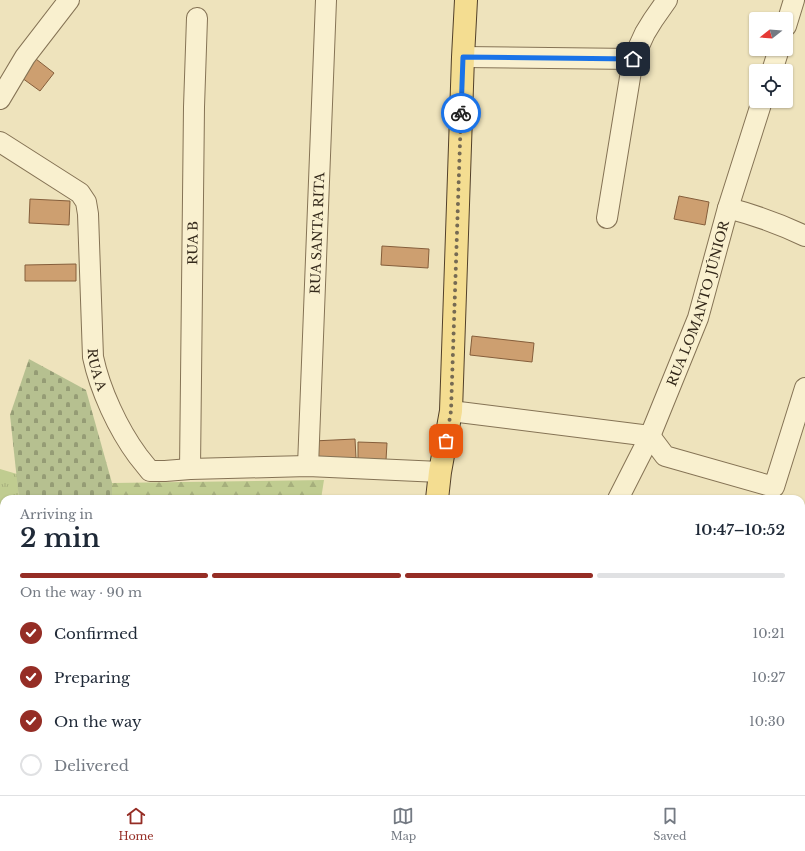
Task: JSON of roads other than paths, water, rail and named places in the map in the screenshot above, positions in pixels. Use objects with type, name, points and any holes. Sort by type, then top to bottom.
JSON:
[{"type":"main road","points":[[437,495],[451,411],[466,0]]},
{"type":"street","points":[[0,99],[25,57],[69,0]]},
{"type":"street","name":"RUA SANTA RITA","points":[[308,466],[326,0]]},
{"type":"street","points":[[607,218],[633,59],[645,33],[667,0]]},
{"type":"street","points":[[790,12],[794,0]]},
{"type":"street","name":"RUA B","points":[[190,469],[194,107],[198,18]]},
{"type":"street","points":[[463,57],[633,59]]},
{"type":"street","name":"RUA LOMANTO JÚNIOR","points":[[620,495],[650,436],[698,318],[728,208],[760,108]]},
{"type":"street","name":"RUA A","points":[[0,142],[80,193],[86,202],[88,214],[93,357],[96,372],[122,432],[138,457],[150,471],[165,472],[190,469],[308,466],[440,472]]},
{"type":"street","points":[[728,208],[753,215],[805,236]]},
{"type":"street","points":[[451,411],[650,436],[666,456],[774,487],[805,388]]}]
